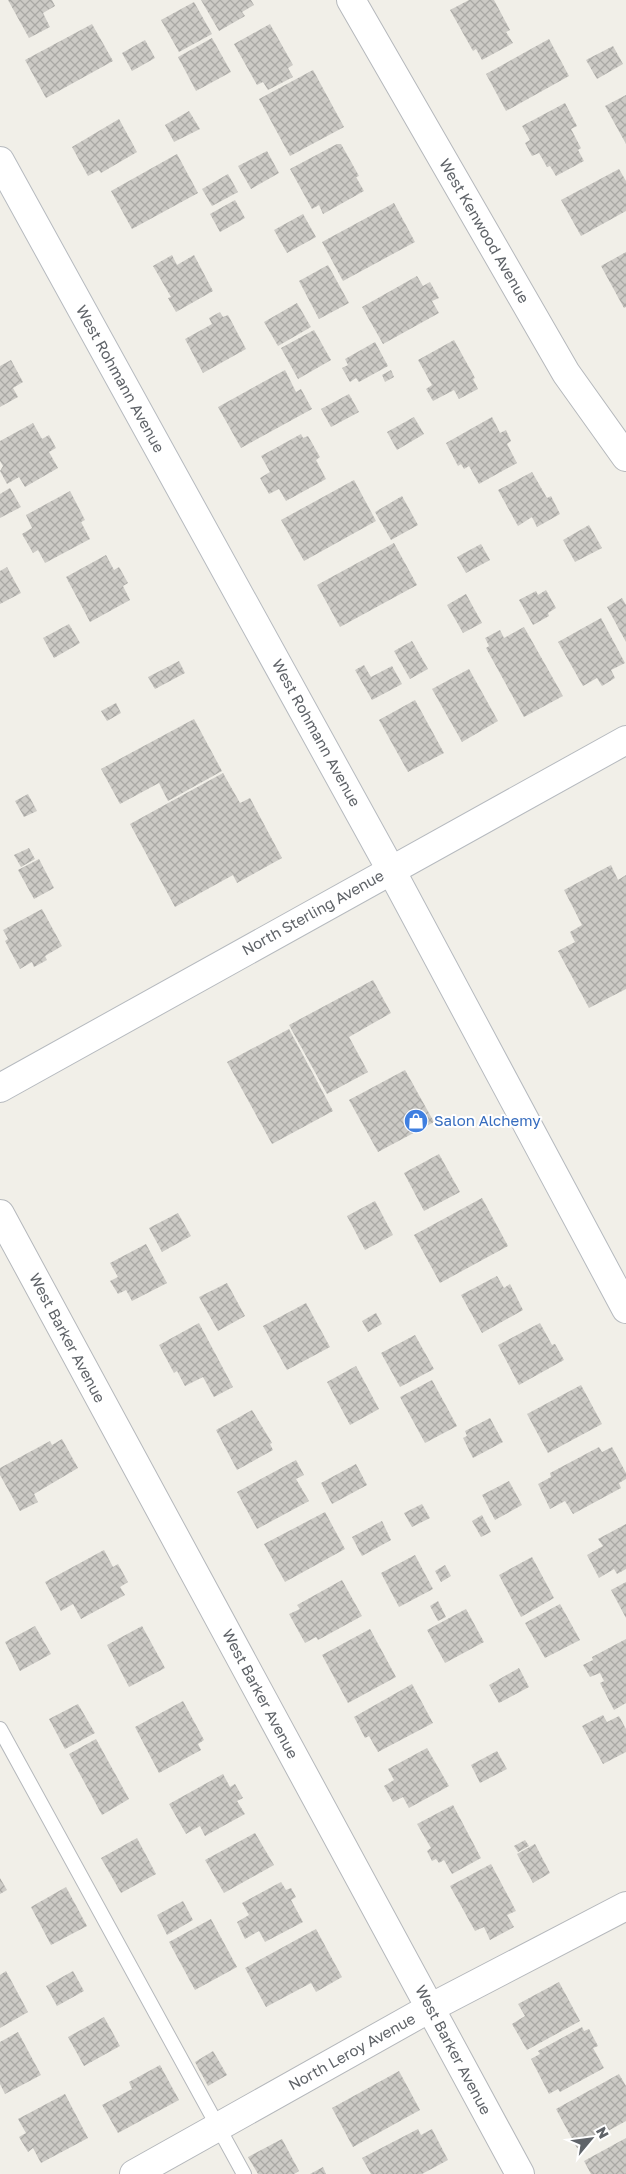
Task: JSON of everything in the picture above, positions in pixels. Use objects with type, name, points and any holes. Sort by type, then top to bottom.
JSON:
[{"type":"street","name":"West Kenwood Avenue","points":[[350,0],[566,374],[626,457]]},
{"type":"street","name":"West Rohmann Avenue","points":[[0,161],[391,870],[626,1309]]},
{"type":"street","name":"North Sterling Avenue","points":[[0,1088],[626,740]]},
{"type":"street","name":"West Barker Avenue","points":[[0,1214],[520,2174]]},
{"type":"street","name":"North Leroy Avenue","points":[[134,2174],[430,2008],[626,1906]]},
{"type":"lane","points":[[0,1729],[244,2174]]},
{"type":"building","points":[[8,0],[52,0],[55,6],[43,13],[50,27],[29,38]]},
{"type":"building","points":[[201,0],[251,0],[254,5],[242,12],[245,16],[219,31]]},
{"type":"building","points":[[469,0],[494,0],[510,30],[506,32],[513,43],[482,60],[476,49],[473,51],[450,10]]},
{"type":"building","points":[[194,2],[212,34],[179,52],[161,20]]},
{"type":"building","points":[[92,24],[113,61],[46,98],[25,60]]},
{"type":"building","points":[[270,24],[293,65],[288,68],[293,77],[268,90],[263,82],[257,85],[234,44]]},
{"type":"building","points":[[212,38],[231,72],[196,91],[178,57]]},
{"type":"building","points":[[549,39],[569,76],[506,111],[486,74]]},
{"type":"building","points":[[145,40],[155,58],[132,71],[122,53]]},
{"type":"building","points":[[613,46],[623,64],[597,79],[586,60]]},
{"type":"building","points":[[313,70],[344,127],[290,156],[259,99]]},
{"type":"building","points":[[626,95],[626,144],[605,106]]},
{"type":"building","points":[[565,103],[577,126],[571,129],[581,148],[578,150],[584,161],[556,176],[550,166],[547,167],[539,153],[532,156],[525,143],[530,140],[522,126]]},
{"type":"building","points":[[189,111],[200,129],[174,142],[165,125]]},
{"type":"building","points":[[119,119],[137,152],[101,173],[99,170],[88,176],[72,147]]},
{"type":"building","points":[[337,144],[341,144],[359,176],[356,177],[364,191],[323,214],[319,205],[312,209],[290,169]]},
{"type":"building","points":[[267,151],[279,173],[251,189],[238,166]]},
{"type":"building","points":[[177,154],[198,193],[132,229],[111,191]]},
{"type":"building","points":[[619,169],[626,181],[626,211],[581,236],[561,200]]},
{"type":"building","points":[[228,174],[238,192],[212,206],[202,189]]},
{"type":"building","points":[[235,200],[245,218],[220,232],[210,214]]},
{"type":"building","points":[[394,203],[415,242],[343,281],[322,242]]},
{"type":"building","points":[[303,214],[316,237],[287,253],[274,230]]},
{"type":"building","points":[[626,252],[626,307],[624,308],[601,266]]},
{"type":"building","points":[[172,255],[177,265],[194,255],[213,291],[176,312],[168,298],[171,297],[153,266]]},
{"type":"building","points":[[328,265],[349,303],[319,319],[299,281]]},
{"type":"building","points":[[417,276],[423,286],[430,282],[439,298],[432,301],[439,313],[383,344],[362,307]]},
{"type":"building","points":[[297,303],[311,327],[278,346],[264,322]]},
{"type":"building","points":[[220,312],[223,317],[228,315],[246,349],[203,373],[185,339],[212,324],[209,318]]},
{"type":"building","points":[[314,330],[331,360],[298,379],[281,348]]},
{"type":"building","points":[[454,340],[475,378],[473,379],[478,389],[459,399],[454,390],[433,401],[426,389],[432,385],[418,360]]},
{"type":"building","points":[[375,342],[388,366],[359,382],[356,378],[350,382],[342,368],[348,365],[345,359]]},
{"type":"building","points":[[11,360],[23,382],[13,388],[18,397],[0,407],[0,366]]},
{"type":"building","points":[[285,370],[296,392],[301,389],[312,409],[241,448],[218,407]]},
{"type":"building","points":[[391,370],[394,377],[385,382],[382,375]]},
{"type":"building","points":[[349,394],[359,412],[331,427],[321,409]]},
{"type":"building","points":[[414,417],[424,434],[397,450],[387,432]]},
{"type":"building","points":[[492,417],[500,433],[506,430],[511,441],[507,444],[517,463],[479,484],[469,466],[464,469],[461,464],[458,466],[446,443]]},
{"type":"building","points":[[33,423],[42,439],[49,435],[56,448],[49,452],[58,468],[25,487],[19,477],[7,484],[0,471],[3,466],[0,461],[0,441]]},
{"type":"building","points":[[301,434],[303,438],[308,436],[320,457],[316,460],[326,479],[286,501],[279,489],[269,494],[260,478],[270,472],[261,456]]},
{"type":"building","points":[[532,472],[547,498],[551,496],[560,514],[537,527],[532,517],[518,526],[498,490]]},
{"type":"building","points":[[354,480],[376,521],[304,561],[281,520]]},
{"type":"building","points":[[10,488],[21,507],[0,518],[0,494]]},
{"type":"building","points":[[70,491],[85,520],[81,522],[90,539],[45,563],[38,550],[33,553],[22,534],[32,528],[26,515]]},
{"type":"building","points":[[402,496],[418,525],[391,540],[375,512]]},
{"type":"building","points":[[589,525],[602,548],[575,562],[563,540]]},
{"type":"building","points":[[394,543],[417,585],[340,627],[317,585]]},
{"type":"building","points":[[481,544],[490,560],[466,573],[457,557]]},
{"type":"building","points":[[106,555],[114,570],[119,567],[128,583],[123,586],[130,600],[90,622],[66,577]]},
{"type":"building","points":[[7,567],[21,593],[0,604],[0,571]]},
{"type":"building","points":[[546,590],[556,608],[548,613],[549,616],[533,625],[519,600],[536,591],[538,595]]},
{"type":"building","points":[[466,594],[482,623],[463,633],[447,605]]},
{"type":"building","points":[[622,598],[626,605],[626,642],[607,607]]},
{"type":"building","points":[[601,618],[625,663],[611,670],[615,678],[602,686],[597,678],[583,686],[558,642]]},
{"type":"building","points":[[69,624],[80,643],[54,658],[43,638]]},
{"type":"building","points":[[524,627],[563,696],[524,717],[486,648],[489,646],[485,638],[500,630],[504,638]]},
{"type":"building","points":[[412,641],[428,669],[410,679],[394,651]]},
{"type":"building","points":[[179,661],[185,673],[155,689],[148,677]]},
{"type":"building","points":[[364,665],[371,677],[392,666],[402,684],[372,700],[355,670]]},
{"type":"building","points":[[469,669],[498,721],[462,742],[432,689]]},
{"type":"building","points":[[415,700],[444,753],[408,772],[379,720]]},
{"type":"building","points":[[116,703],[121,713],[107,721],[101,711]]},
{"type":"building","points":[[194,719],[222,771],[168,801],[159,783],[120,804],[101,769]]},
{"type":"building","points":[[223,773],[240,803],[250,798],[282,858],[237,883],[233,875],[175,907],[130,824]]},
{"type":"building","points":[[28,794],[37,811],[24,817],[15,801]]},
{"type":"building","points":[[29,848],[35,859],[21,867],[14,855]]},
{"type":"building","points":[[39,859],[54,888],[34,899],[18,870]]},
{"type":"building","points":[[611,865],[618,880],[626,875],[626,989],[589,1008],[558,951],[575,942],[570,932],[582,925],[564,890]]},
{"type":"building","points":[[42,909],[62,946],[45,956],[47,960],[34,967],[32,962],[20,969],[5,941],[8,939],[3,930]]},
{"type":"building","points":[[373,980],[391,1013],[349,1037],[368,1072],[327,1094],[289,1025]]},
{"type":"building","points":[[289,1029],[333,1111],[272,1144],[227,1062]]},
{"type":"building","points":[[405,1070],[434,1122],[378,1152],[349,1100]]},
{"type":"building","points":[[439,1154],[460,1192],[424,1211],[404,1173]]},
{"type":"building","points":[[482,1198],[508,1246],[440,1283],[414,1235]]},
{"type":"building","points":[[375,1201],[393,1235],[365,1250],[347,1216]]},
{"type":"building","points":[[178,1213],[191,1236],[162,1252],[149,1228]]},
{"type":"building","points":[[146,1244],[167,1283],[132,1301],[126,1290],[118,1294],[110,1281],[118,1277],[110,1263]]},
{"type":"building","points":[[497,1276],[504,1288],[510,1284],[523,1310],[482,1333],[461,1295]]},
{"type":"building","points":[[227,1283],[245,1316],[218,1331],[199,1297]]},
{"type":"building","points":[[306,1303],[330,1347],[287,1370],[263,1326]]},
{"type":"building","points":[[376,1313],[382,1324],[368,1332],[362,1321]]},
{"type":"building","points":[[199,1323],[233,1387],[214,1397],[203,1377],[185,1386],[177,1371],[174,1373],[159,1345]]},
{"type":"building","points":[[540,1323],[552,1345],[555,1344],[564,1360],[519,1385],[498,1345]]},
{"type":"building","points":[[415,1335],[434,1369],[400,1387],[381,1353]]},
{"type":"building","points":[[356,1366],[379,1409],[350,1425],[327,1382]]},
{"type":"building","points":[[432,1380],[457,1426],[425,1443],[400,1397]]},
{"type":"building","points":[[581,1385],[602,1424],[548,1453],[527,1414]]},
{"type":"building","points":[[252,1410],[272,1443],[270,1444],[273,1450],[237,1470],[216,1430]]},
{"type":"building","points":[[490,1418],[503,1442],[473,1458],[463,1438],[467,1436],[465,1431]]},
{"type":"building","points":[[62,1439],[78,1468],[34,1494],[38,1502],[20,1511],[0,1475],[0,1468],[50,1441],[52,1445]]},
{"type":"building","points":[[599,1447],[602,1452],[612,1447],[626,1473],[626,1479],[619,1483],[621,1488],[573,1514],[565,1501],[550,1509],[538,1484],[551,1477],[550,1473]]},
{"type":"building","points":[[296,1460],[304,1475],[296,1479],[309,1501],[257,1529],[237,1492]]},
{"type":"building","points":[[356,1464],[367,1485],[332,1504],[321,1483]]},
{"type":"building","points":[[509,1481],[522,1505],[495,1520],[482,1495]]},
{"type":"building","points":[[422,1504],[430,1518],[412,1527],[404,1513]]},
{"type":"building","points":[[325,1512],[345,1549],[285,1582],[264,1544]]},
{"type":"building","points":[[482,1515],[491,1532],[481,1537],[472,1521]]},
{"type":"building","points":[[382,1521],[391,1540],[362,1556],[352,1537]]},
{"type":"building","points":[[626,1524],[626,1569],[617,1574],[614,1569],[599,1578],[587,1555],[603,1546],[598,1539]]},
{"type":"building","points":[[104,1550],[113,1567],[118,1564],[128,1582],[120,1587],[125,1595],[81,1619],[73,1604],[61,1611],[45,1582]]},
{"type":"building","points":[[415,1555],[433,1589],[399,1607],[381,1573]]},
{"type":"building","points":[[532,1557],[554,1598],[521,1617],[499,1575]]},
{"type":"building","points":[[445,1565],[451,1576],[441,1582],[435,1571]]},
{"type":"building","points":[[342,1580],[362,1616],[318,1640],[316,1637],[305,1643],[289,1614],[300,1609],[297,1605]]},
{"type":"building","points":[[626,1582],[626,1618],[611,1590]]},
{"type":"building","points":[[438,1601],[446,1617],[438,1621],[430,1606]]},
{"type":"building","points":[[560,1604],[580,1640],[545,1658],[525,1623]]},
{"type":"building","points":[[466,1609],[484,1642],[445,1663],[427,1630]]},
{"type":"building","points":[[35,1626],[51,1654],[20,1671],[5,1642]]},
{"type":"building","points":[[142,1626],[165,1668],[129,1687],[107,1645]]},
{"type":"building","points":[[370,1629],[396,1677],[348,1703],[322,1655]]},
{"type":"building","points":[[626,1639],[626,1703],[614,1710],[600,1683],[604,1681],[600,1673],[590,1677],[583,1665],[593,1660],[592,1657]]},
{"type":"building","points":[[519,1668],[529,1687],[499,1703],[489,1685]]},
{"type":"building","points":[[412,1684],[433,1723],[378,1752],[369,1736],[365,1738],[354,1717]]},
{"type":"building","points":[[183,1701],[204,1740],[198,1744],[201,1750],[159,1773],[135,1727]]},
{"type":"building","points":[[78,1704],[95,1733],[65,1749],[49,1719]]},
{"type":"building","points":[[603,1715],[607,1722],[619,1716],[626,1729],[626,1752],[603,1764],[582,1726]]},
{"type":"building","points":[[96,1739],[129,1799],[102,1815],[69,1754]]},
{"type":"building","points":[[427,1748],[449,1786],[409,1808],[403,1797],[393,1802],[384,1786],[394,1780],[388,1769]]},
{"type":"building","points":[[497,1751],[507,1769],[480,1783],[471,1765]]},
{"type":"building","points":[[223,1774],[230,1787],[235,1784],[243,1798],[237,1801],[245,1814],[205,1836],[200,1826],[186,1834],[169,1804]]},
{"type":"building","points":[[453,1805],[481,1858],[452,1874],[444,1860],[439,1863],[436,1859],[432,1861],[427,1851],[431,1848],[417,1824]]},
{"type":"building","points":[[255,1833],[274,1865],[224,1893],[205,1860]]},
{"type":"building","points":[[137,1838],[156,1874],[121,1893],[101,1858]]},
{"type":"building","points":[[525,1840],[529,1846],[518,1852],[514,1846]]},
{"type":"building","points":[[535,1844],[550,1873],[533,1883],[517,1854]]},
{"type":"building","points":[[491,1864],[516,1911],[507,1915],[514,1927],[490,1940],[484,1927],[475,1931],[450,1886]]},
{"type":"building","points":[[0,1878],[7,1890],[0,1894]]},
{"type":"building","points":[[281,1882],[286,1890],[291,1888],[296,1897],[291,1900],[303,1922],[265,1942],[259,1931],[245,1939],[237,1922],[249,1915],[242,1903]]},
{"type":"building","points":[[66,1887],[87,1926],[51,1945],[31,1907]]},
{"type":"building","points":[[183,1901],[193,1920],[167,1935],[157,1915]]},
{"type":"building","points":[[211,1919],[237,1967],[195,1990],[169,1942]]},
{"type":"building","points":[[316,1929],[342,1977],[316,1992],[311,1983],[266,2007],[245,1968]]},
{"type":"building","points":[[6,1971],[28,2012],[0,2028],[0,1975]]},
{"type":"building","points":[[73,1971],[84,1991],[57,2006],[46,1986]]},
{"type":"building","points":[[559,1982],[580,2021],[527,2050],[512,2024],[525,2016],[518,2004]]},
{"type":"building","points":[[104,2017],[120,2046],[84,2066],[68,2037]]},
{"type":"building","points":[[582,2027],[584,2031],[589,2029],[598,2046],[593,2048],[604,2068],[560,2092],[558,2089],[549,2094],[531,2059],[540,2054],[538,2051]]},
{"type":"building","points":[[18,2032],[41,2075],[5,2094],[0,2084],[0,2042]]},
{"type":"building","points":[[213,2051],[227,2075],[208,2086],[195,2062]]},
{"type":"building","points":[[160,2065],[179,2100],[118,2133],[102,2105],[132,2089],[129,2082]]},
{"type":"building","points":[[399,2071],[420,2110],[353,2147],[332,2108]]},
{"type":"building","points":[[619,2074],[626,2086],[626,2121],[577,2148],[556,2109]]},
{"type":"building","points":[[65,2094],[88,2138],[41,2163],[33,2148],[28,2152],[19,2137],[26,2133],[18,2119]]},
{"type":"building","points":[[418,2129],[421,2135],[432,2129],[448,2160],[422,2174],[371,2174],[362,2158]]},
{"type":"building","points":[[626,2138],[626,2174],[591,2174],[584,2161]]},
{"type":"building","points":[[282,2139],[299,2171],[294,2174],[258,2174],[248,2157]]},
{"type":"building","points":[[323,2167],[326,2174],[310,2174]]},
{"type":"place","name":"Salon Alchemy","points":[[416,1121]]}]
